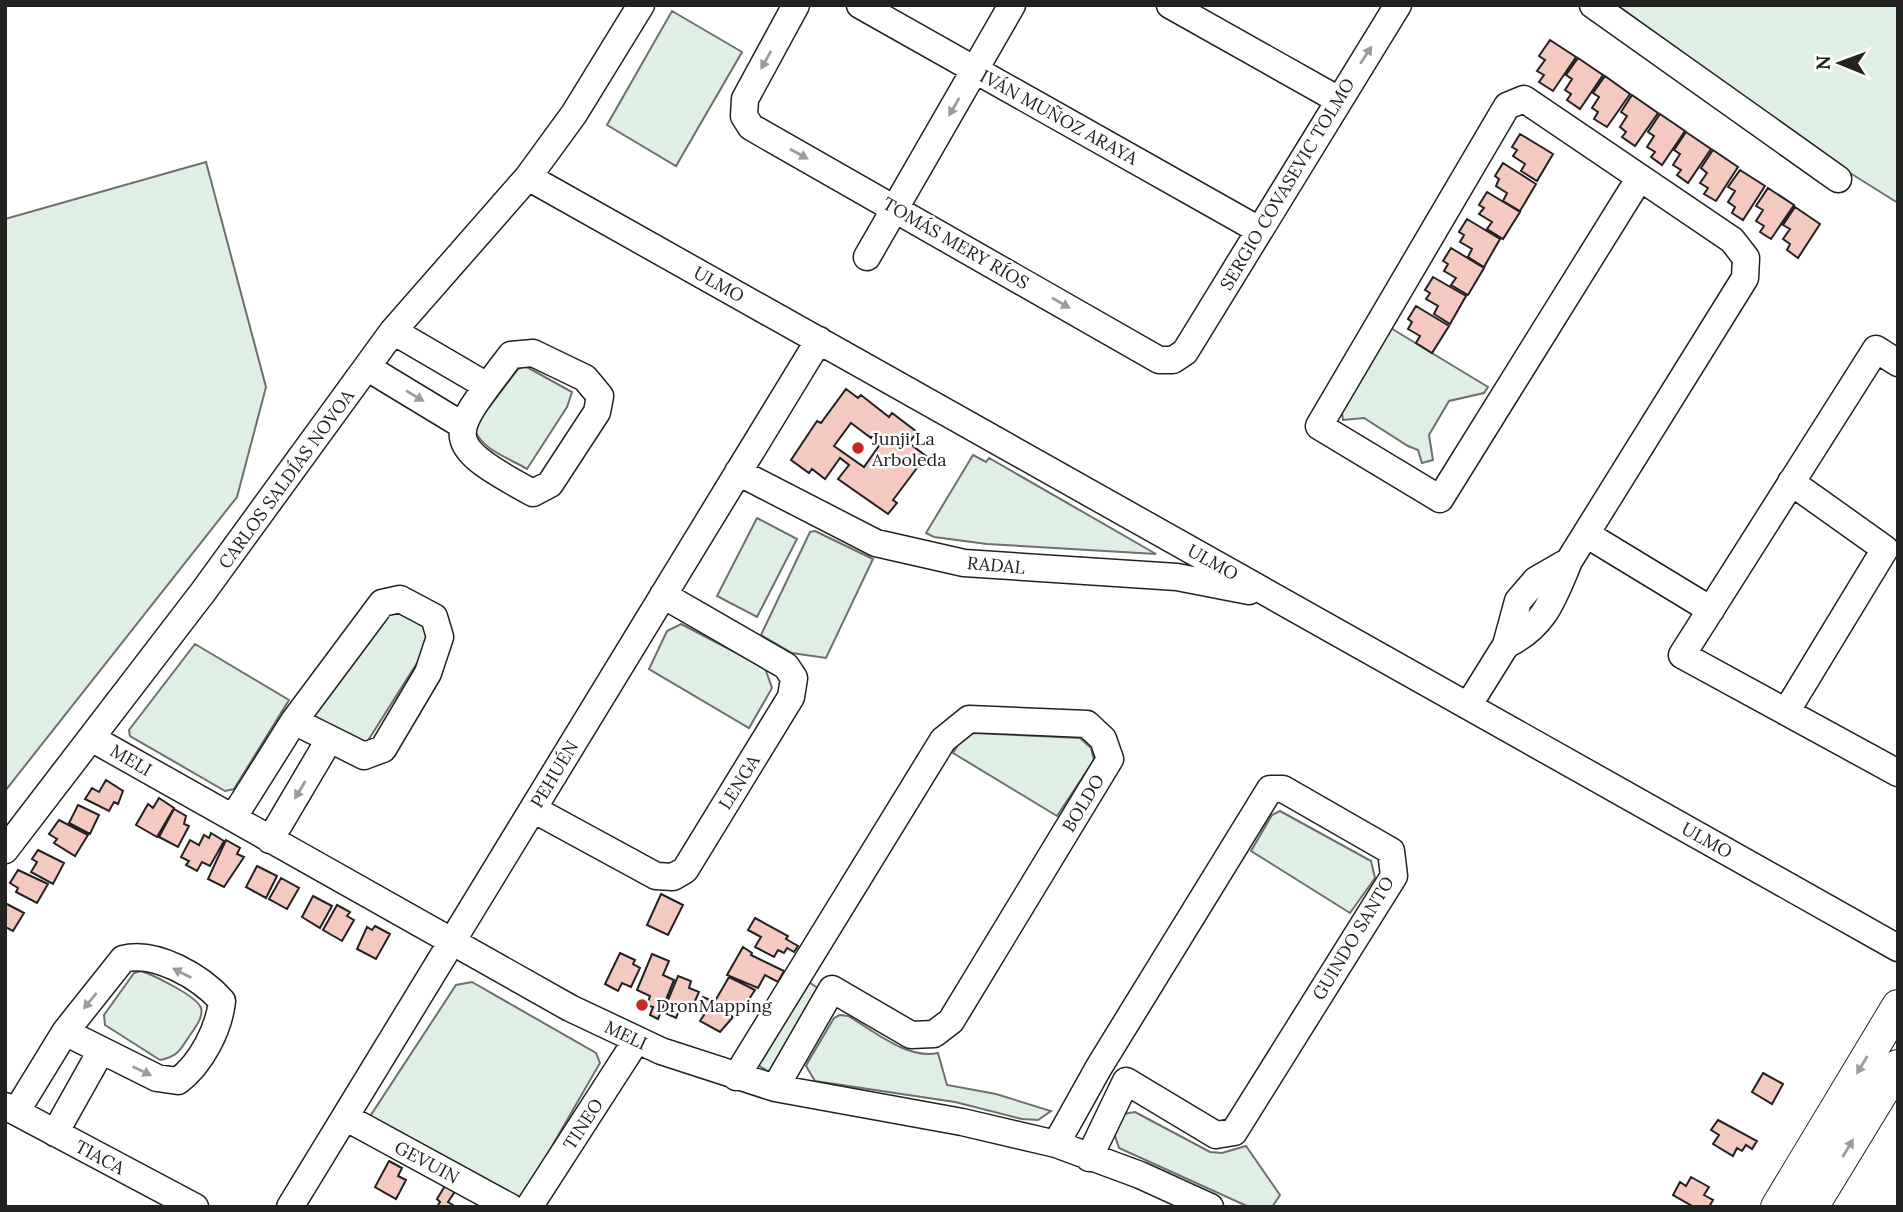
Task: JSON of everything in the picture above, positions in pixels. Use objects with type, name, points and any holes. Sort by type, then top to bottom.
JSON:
[{"type":"main road","points":[[1777,1207],[1898,1006]]},
{"type":"main road","points":[[1812,1207],[1893,1085]]},
{"type":"street","name":"CARLOS SALDÍAS NOVOA","points":[[5,850],[93,739],[393,331],[528,177],[574,114],[641,5]]},
{"type":"street","name":"TOMÁS MERY RÍOS","points":[[796,5],[745,99],[744,116],[751,127],[1159,360],[1173,360]]},
{"type":"street","name":"IVÁN MUÑOZ ARAYA","points":[[860,5],[1259,230]]},
{"type":"street","points":[[867,257],[1012,5]]},
{"type":"street","points":[[1170,5],[1337,99]]},
{"type":"street","name":"SERGIO COVASEVIC TOLMO","points":[[1173,360],[1185,352],[1337,99],[1398,5]]},
{"type":"street","points":[[1593,5],[1838,180]]},
{"type":"street","points":[[1468,706],[1506,646],[1518,601],[1536,580],[1569,561],[1745,278],[1746,258],[1732,240],[1524,99],[1507,106],[1319,426],[1440,499],[1639,179]]},
{"type":"street","name":"ULMO","points":[[528,177],[1898,947]]},
{"type":"street","points":[[393,331],[487,386]]},
{"type":"street","name":"PEHUÉN","points":[[290,1207],[819,341]]},
{"type":"street","points":[[1898,363],[1876,349],[1682,655],[1898,774]]},
{"type":"street","points":[[534,353],[584,378],[600,396],[597,412],[550,484],[533,493],[482,466],[463,446],[462,425],[511,355],[534,353]]},
{"type":"street","points":[[368,368],[462,425]]},
{"type":"street","name":"RADAL","points":[[738,472],[876,543],[964,563],[1177,577],[1271,595]]},
{"type":"street","points":[[1786,712],[1885,549],[1791,482]]},
{"type":"street","points":[[1586,534],[1711,610]]},
{"type":"street","name":"LENGA","points":[[533,809],[656,876],[673,877],[685,870],[791,697],[793,678],[786,666],[663,595]]},
{"type":"street","points":[[233,818],[294,721],[382,603],[400,599],[434,617],[440,637],[428,673],[383,749],[364,756],[294,721]]},
{"type":"street","name":"BOLDO","points":[[736,1077],[801,971],[943,740],[955,727],[969,719],[1087,724],[1103,739],[1110,759],[951,1021],[934,1034],[911,1035],[801,971]]},
{"type":"street","name":"MELI","points":[[93,739],[570,1008],[636,1041],[736,1077],[775,1087],[962,1122],[1056,1144],[1140,1175],[1210,1207]]},
{"type":"street","points":[[270,840],[329,740]]},
{"type":"street","name":"GUINDO SANTO","points":[[1056,1144],[1099,1067],[1270,789],[1283,789],[1391,851],[1394,876],[1234,1132],[1216,1135],[1099,1067]]},
{"type":"street","points":[[11,1109],[65,1032],[123,959],[137,955],[154,958],[210,987],[222,1001],[220,1018],[192,1070],[178,1081],[157,1078],[65,1032]]},
{"type":"street","points":[[775,1087],[832,989]]},
{"type":"street","name":"TINEO","points":[[529,1207],[636,1041]]},
{"type":"street","points":[[55,1133],[101,1051]]},
{"type":"street","points":[[1089,1158],[1125,1081]]},
{"type":"street","name":"TIACA","points":[[11,1109],[195,1207]]},
{"type":"street","name":"GEVUIN","points":[[345,1117],[510,1207]]},
{"type":"green space","points":[[1617,5],[1898,5],[1898,203],[1842,168]]},
{"type":"green space","points":[[672,11],[742,52],[676,166],[607,125]]},
{"type":"green space","points":[[206,162],[266,387],[237,497],[5,791],[5,219]]},
{"type":"green space","points":[[1389,327],[1488,387],[1484,393],[1449,401],[1429,435],[1433,460],[1422,463],[1418,450],[1364,418],[1343,420],[1341,406]]},
{"type":"green space","points":[[525,366],[572,392],[567,407],[527,469],[488,447],[477,435],[474,427],[518,369]]},
{"type":"green space","points":[[973,455],[986,462],[989,458],[1156,554],[987,544],[934,537],[926,533]]},
{"type":"green space","points":[[757,518],[797,539],[757,617],[717,596]]},
{"type":"green space","points":[[815,531],[873,559],[826,658],[792,653],[761,635],[810,532]]},
{"type":"green space","points":[[394,607],[428,621],[429,644],[362,750],[313,716]]},
{"type":"green space","points":[[681,624],[765,668],[772,688],[749,728],[649,669],[667,631]]},
{"type":"green space","points":[[195,644],[289,700],[234,789],[225,791],[130,736],[129,730]]},
{"type":"green space","points":[[973,733],[1080,738],[1091,748],[1094,760],[1057,816],[953,753],[964,735]]},
{"type":"green space","points":[[1280,811],[1371,861],[1375,878],[1350,913],[1251,851],[1272,815]]},
{"type":"green space","points":[[141,971],[183,992],[201,1008],[200,1020],[182,1046],[177,1053],[165,1059],[160,1060],[105,1025],[104,1015],[134,973]]},
{"type":"green space","points":[[807,981],[818,988],[769,1072],[758,1065]]},
{"type":"green space","points":[[472,982],[596,1053],[600,1063],[518,1205],[367,1121],[456,985]]},
{"type":"green space","points":[[840,1015],[848,1016],[903,1048],[927,1054],[938,1053],[947,1085],[996,1094],[1051,1111],[1038,1120],[1022,1119],[955,1102],[815,1081],[806,1066],[834,1018]]},
{"type":"green space","points":[[1135,1112],[1210,1152],[1222,1153],[1246,1146],[1280,1195],[1272,1207],[1249,1207],[1119,1148],[1114,1133],[1124,1114]]},
{"type":"building","points":[[1550,40],[1576,57],[1553,91],[1539,82],[1544,75],[1537,71],[1545,60],[1539,56]]},
{"type":"building","points":[[1578,58],[1603,75],[1580,109],[1567,100],[1571,94],[1565,90],[1572,79],[1566,75]]},
{"type":"building","points":[[1605,76],[1630,94],[1607,127],[1594,119],[1598,112],[1592,108],[1599,97],[1593,93]]},
{"type":"building","points":[[1632,95],[1658,113],[1635,146],[1622,137],[1626,132],[1620,127],[1627,116],[1621,112]]},
{"type":"building","points":[[1660,114],[1685,131],[1662,165],[1651,157],[1655,152],[1647,147],[1654,136],[1648,132]]},
{"type":"building","points":[[1686,132],[1711,149],[1688,183],[1677,175],[1681,170],[1673,165],[1680,154],[1674,150]]},
{"type":"building","points":[[1520,134],[1553,154],[1537,181],[1521,171],[1525,164],[1513,156],[1517,150],[1512,147]]},
{"type":"building","points":[[1713,150],[1738,167],[1716,201],[1704,194],[1708,188],[1700,183],[1707,173],[1701,168]]},
{"type":"building","points":[[1503,163],[1536,184],[1520,211],[1503,201],[1507,193],[1496,186],[1499,179],[1495,176]]},
{"type":"building","points":[[1740,170],[1765,186],[1743,220],[1732,213],[1735,207],[1728,202],[1735,191],[1728,187]]},
{"type":"building","points":[[1768,188],[1794,205],[1771,239],[1760,232],[1764,226],[1756,221],[1763,210],[1756,206]]},
{"type":"building","points":[[1487,192],[1520,212],[1503,239],[1487,229],[1492,222],[1479,214],[1484,208],[1479,205]]},
{"type":"building","points":[[1795,207],[1820,224],[1798,258],[1787,250],[1790,244],[1783,239],[1790,229],[1783,225]]},
{"type":"building","points":[[1467,219],[1500,239],[1484,267],[1468,257],[1472,249],[1460,242],[1464,235],[1459,232]]},
{"type":"building","points":[[1451,248],[1484,268],[1468,295],[1451,285],[1456,278],[1444,271],[1448,264],[1443,261]]},
{"type":"building","points":[[1433,277],[1466,296],[1450,324],[1434,314],[1438,306],[1426,299],[1430,293],[1425,290]]},
{"type":"building","points":[[1416,306],[1449,326],[1432,353],[1416,343],[1420,336],[1408,329],[1412,322],[1408,319]]},
{"type":"building","points":[[846,389],[858,398],[861,395],[889,417],[892,413],[917,432],[909,443],[926,456],[893,500],[897,503],[888,514],[838,479],[849,465],[840,458],[825,479],[812,469],[809,473],[791,460],[817,421],[821,423]],"holes":[[[851,423],[871,438],[874,433],[883,440],[864,467],[834,446]]]},
{"type":"building","points":[[106,780],[123,791],[118,804],[114,802],[109,811],[85,799],[92,788],[99,792]]},
{"type":"building","points":[[159,798],[174,808],[157,837],[136,825],[148,804],[153,808]]},
{"type":"building","points":[[78,805],[99,815],[90,834],[69,823]]},
{"type":"building","points":[[174,809],[186,816],[184,824],[189,826],[178,847],[159,837]]},
{"type":"building","points":[[59,820],[88,835],[75,856],[54,843],[57,839],[49,834]]},
{"type":"building","points":[[211,833],[224,841],[210,866],[202,862],[197,871],[186,865],[189,861],[181,857],[190,840],[199,845],[204,835],[209,838]]},
{"type":"building","points":[[226,840],[240,848],[237,854],[244,857],[224,887],[208,879]]},
{"type":"building","points":[[38,850],[64,863],[53,884],[31,872],[37,862],[32,859]]},
{"type":"building","points":[[257,866],[277,876],[266,898],[246,887]]},
{"type":"building","points":[[18,870],[48,884],[37,903],[16,892],[18,888],[10,883]]},
{"type":"building","points":[[281,878],[299,888],[287,909],[269,899]]},
{"type":"building","points":[[661,894],[683,905],[668,935],[647,925]]},
{"type":"building","points":[[313,896],[332,906],[320,928],[302,917]]},
{"type":"building","points":[[5,903],[24,913],[13,931],[5,927]]},
{"type":"building","points":[[337,905],[350,912],[347,916],[354,920],[342,941],[323,930]]},
{"type":"building","points":[[755,918],[788,936],[786,939],[798,946],[794,952],[787,948],[784,953],[778,950],[774,957],[755,947],[761,937],[748,930]]},
{"type":"building","points":[[375,926],[390,934],[376,959],[357,949],[367,927],[372,930]]},
{"type":"building","points":[[743,947],[752,953],[751,955],[784,971],[778,982],[765,975],[758,988],[727,975]]},
{"type":"building","points":[[620,953],[635,960],[633,964],[640,968],[631,987],[622,983],[618,991],[605,984]]},
{"type":"building","points":[[652,954],[669,961],[663,975],[674,980],[658,1019],[650,1015],[653,1007],[647,1005],[650,996],[637,990]]},
{"type":"building","points":[[678,976],[691,981],[689,988],[699,992],[690,1012],[680,1008],[676,1018],[663,1012]]},
{"type":"building","points":[[729,977],[755,990],[742,1010],[726,1001],[723,1005],[715,1001]]},
{"type":"building","points":[[703,997],[728,1008],[725,1013],[733,1017],[720,1032],[700,1021],[704,1015],[696,1010]]},
{"type":"building","points":[[1763,1073],[1783,1084],[1772,1104],[1752,1092]]},
{"type":"building","points":[[1718,1120],[1757,1141],[1752,1149],[1746,1145],[1742,1151],[1737,1148],[1733,1156],[1713,1144],[1719,1135],[1711,1130]]},
{"type":"building","points":[[389,1161],[402,1168],[398,1176],[406,1180],[396,1199],[375,1187]]},
{"type":"building","points":[[1691,1177],[1709,1187],[1704,1195],[1713,1200],[1709,1207],[1694,1207],[1673,1195],[1680,1182],[1686,1186]]},
{"type":"building","points":[[446,1184],[456,1190],[448,1202],[456,1207],[437,1207],[440,1202],[437,1199]]},
{"type":"place","name":"Junji La Arboleda","points":[[858,448]]},
{"type":"place","name":"DronMapping","points":[[642,1005]]}]
